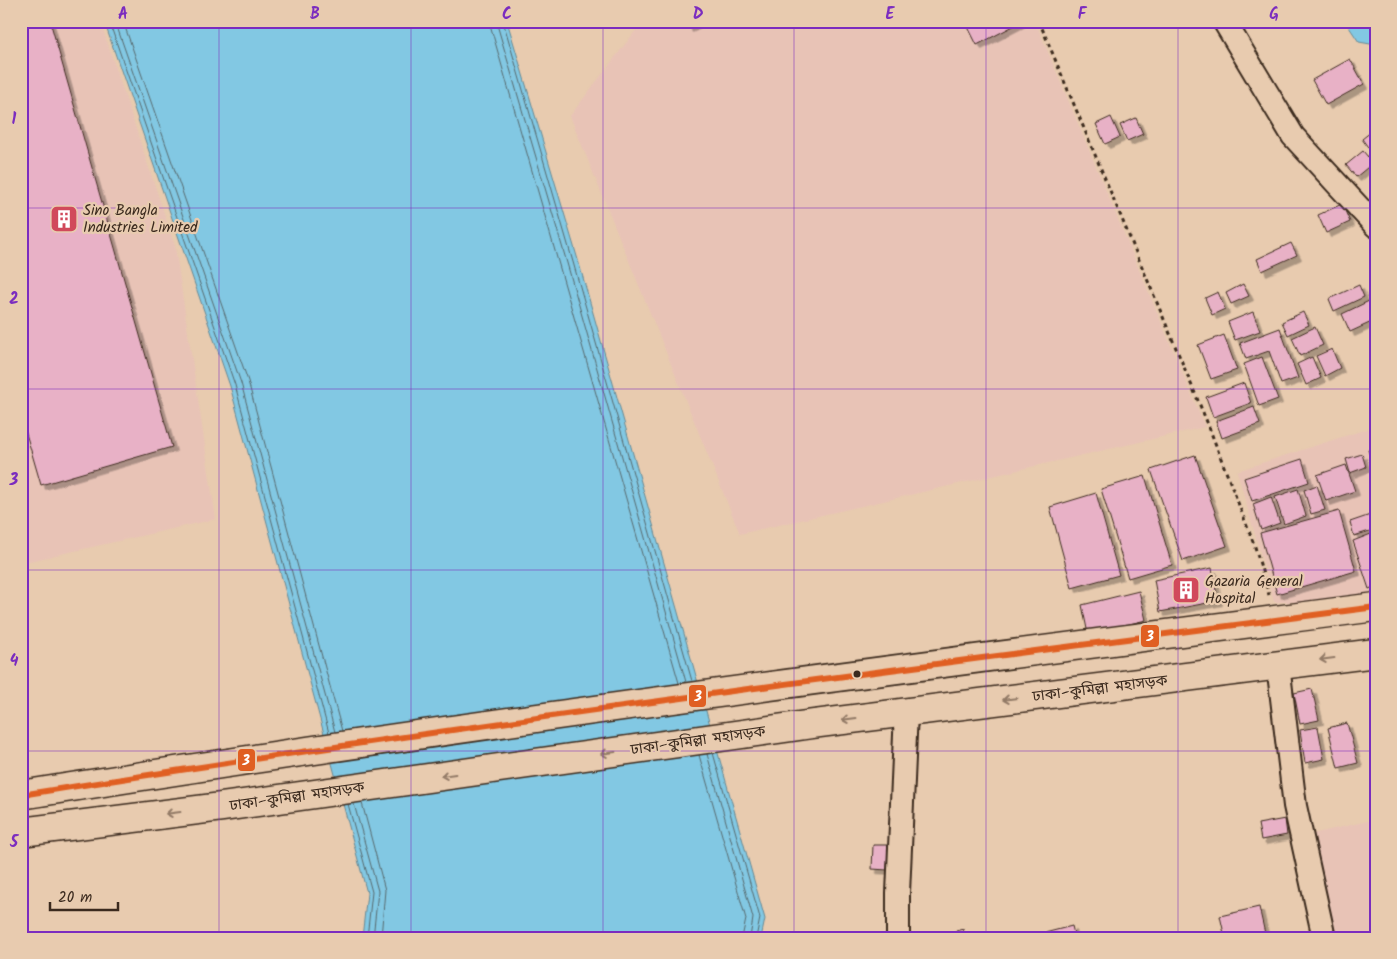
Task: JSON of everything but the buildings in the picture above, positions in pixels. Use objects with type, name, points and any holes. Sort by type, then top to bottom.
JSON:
[{"type":"highway","points":[[21,794],[230,762],[816,679],[1376,607]]},
{"type":"highway","name":"ঢাকা–কুমিল্লা মহাসড়ক","points":[[21,832],[222,807],[813,724],[1376,653]]},
{"type":"street","points":[[1224,21],[1293,136],[1376,226]]},
{"type":"street","points":[[1278,665],[1295,806],[1324,938]]},
{"type":"street","points":[[898,938],[898,893],[906,712]]},
{"type":"path","points":[[1039,21],[1207,422],[1255,547],[1276,620]]},
{"type":"shaded area","points":[[21,21],[100,21],[175,246],[216,519],[21,563]]},
{"type":"shaded area","points":[[643,21],[1035,21],[1205,427],[740,534],[570,116]]},
{"type":"shaded area","points":[[1376,426],[1376,448],[1368,451],[1376,473],[1376,513],[1350,522],[1354,536],[1376,529],[1376,550],[1370,535],[1353,541],[1369,588],[1376,586],[1376,598],[1356,602],[1274,602],[1237,471]],"holes":[[[1361,454],[1366,467],[1350,472],[1346,459]],[[1302,459],[1309,482],[1252,501],[1244,478]],[[1318,475],[1354,491],[1326,501]],[[1317,485],[1325,509],[1312,514],[1304,490]],[[1298,490],[1306,516],[1284,523],[1275,498]],[[1271,497],[1280,523],[1261,530],[1253,504]]]},
{"type":"shaded area","points":[[1376,819],[1376,938],[1331,938],[1308,835]]},
{"type":"water","points":[[104,21],[507,21],[578,260],[765,919],[761,938],[362,938],[367,893],[230,386]]},
{"type":"water","points":[[1345,21],[1376,21],[1376,45],[1359,42]]},
{"type":"transit line","name":"3","points":[[21,795],[529,719],[1376,607]]},
{"type":"place","name":"Sino Bangla Industries Limited","points":[[64,219]]},
{"type":"place","name":"Gazaria General Hospital","points":[[1186,590]]}]
